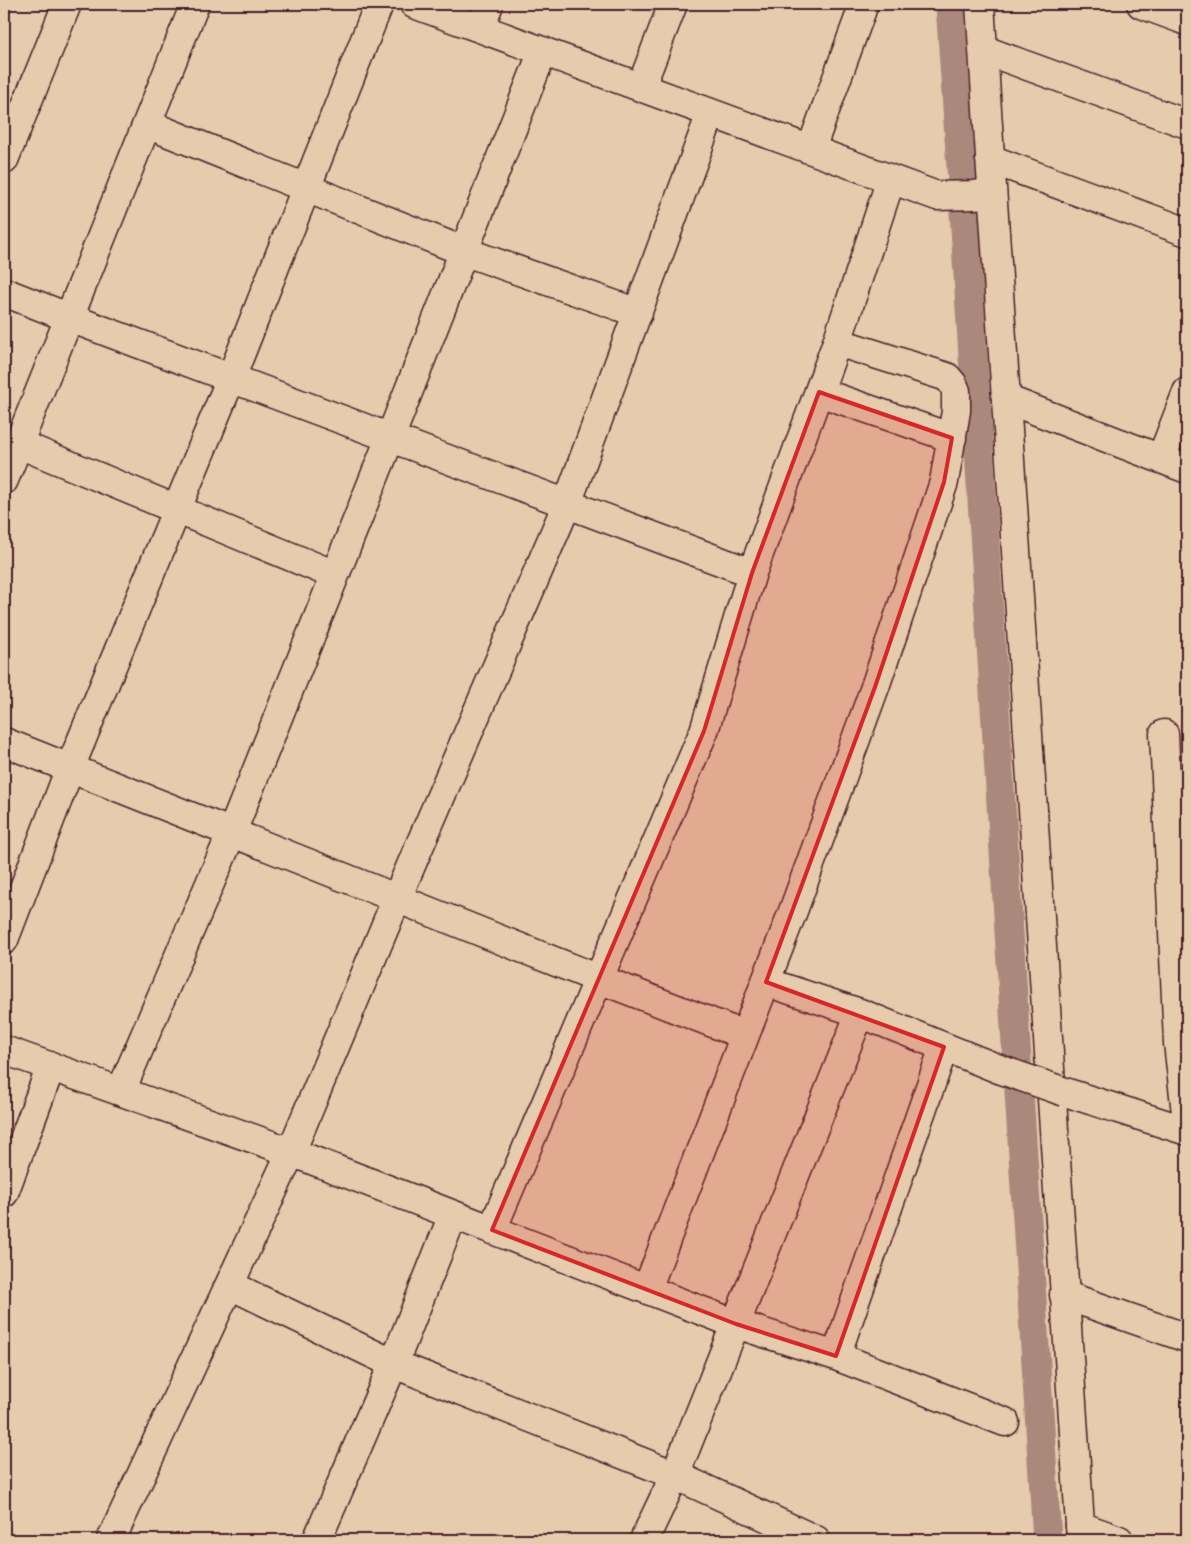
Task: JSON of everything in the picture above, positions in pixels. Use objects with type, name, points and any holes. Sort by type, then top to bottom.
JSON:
[{"type":"street","points":[[4,160],[67,4]]},
{"type":"street","points":[[4,480],[195,4]]},
{"type":"street","points":[[4,940],[70,768],[231,378],[379,4]]},
{"type":"street","points":[[414,4],[484,16],[543,51],[937,196],[983,194]]},
{"type":"street","points":[[641,87],[673,4]]},
{"type":"street","points":[[811,149],[864,4]]},
{"type":"street","points":[[980,4],[990,159],[983,194],[1006,399],[1080,1533],[1119,1540]]},
{"type":"street","points":[[1141,4],[1187,21]]},
{"type":"street","points":[[984,50],[1187,124]]},
{"type":"street","points":[[121,1091],[232,832],[543,51]]},
{"type":"street","points":[[111,1540],[291,1152],[567,504],[711,113]]},
{"type":"street","points":[[147,124],[464,251],[638,312]]},
{"type":"street","points":[[990,159],[1187,232]]},
{"type":"street","points":[[492,1230],[704,731],[752,573],[837,342],[891,179]]},
{"type":"street","points":[[4,292],[752,573]]},
{"type":"street","points":[[648,1290],[766,982],[875,687],[944,482],[956,411],[956,391],[947,376],[837,342]]},
{"type":"street","points":[[819,392],[952,438]]},
{"type":"street","points":[[1161,459],[1187,392]]},
{"type":"street","points":[[1006,399],[1187,469]]},
{"type":"street","points":[[19,444],[335,575]]},
{"type":"street","points":[[1164,734],[1178,1042],[1187,1122]]},
{"type":"street","points":[[4,742],[744,1036]]},
{"type":"street","points":[[1171,877],[1187,837]]},
{"type":"street","points":[[766,982],[860,1013],[999,1069],[1187,1132]]},
{"type":"street","points":[[644,1540],[675,1475],[860,1013]]},
{"type":"street","points":[[836,1356],[944,1047]]},
{"type":"street","points":[[4,1050],[291,1152],[736,1324],[836,1356],[1005,1422]]},
{"type":"street","points":[[4,1194],[51,1066]]},
{"type":"street","points":[[317,1540],[394,1364],[453,1215]]},
{"type":"street","points":[[230,1285],[394,1364],[675,1475],[816,1540]]},
{"type":"street","points":[[1064,1295],[1187,1338]]},
{"type":"highlighted area","points":[[819,392],[952,438],[944,482],[875,687],[766,982],[944,1047],[836,1356],[736,1324],[492,1230],[704,731],[752,573]]},
{"type":"waterway","points":[[950,4],[1047,1540]]}]
